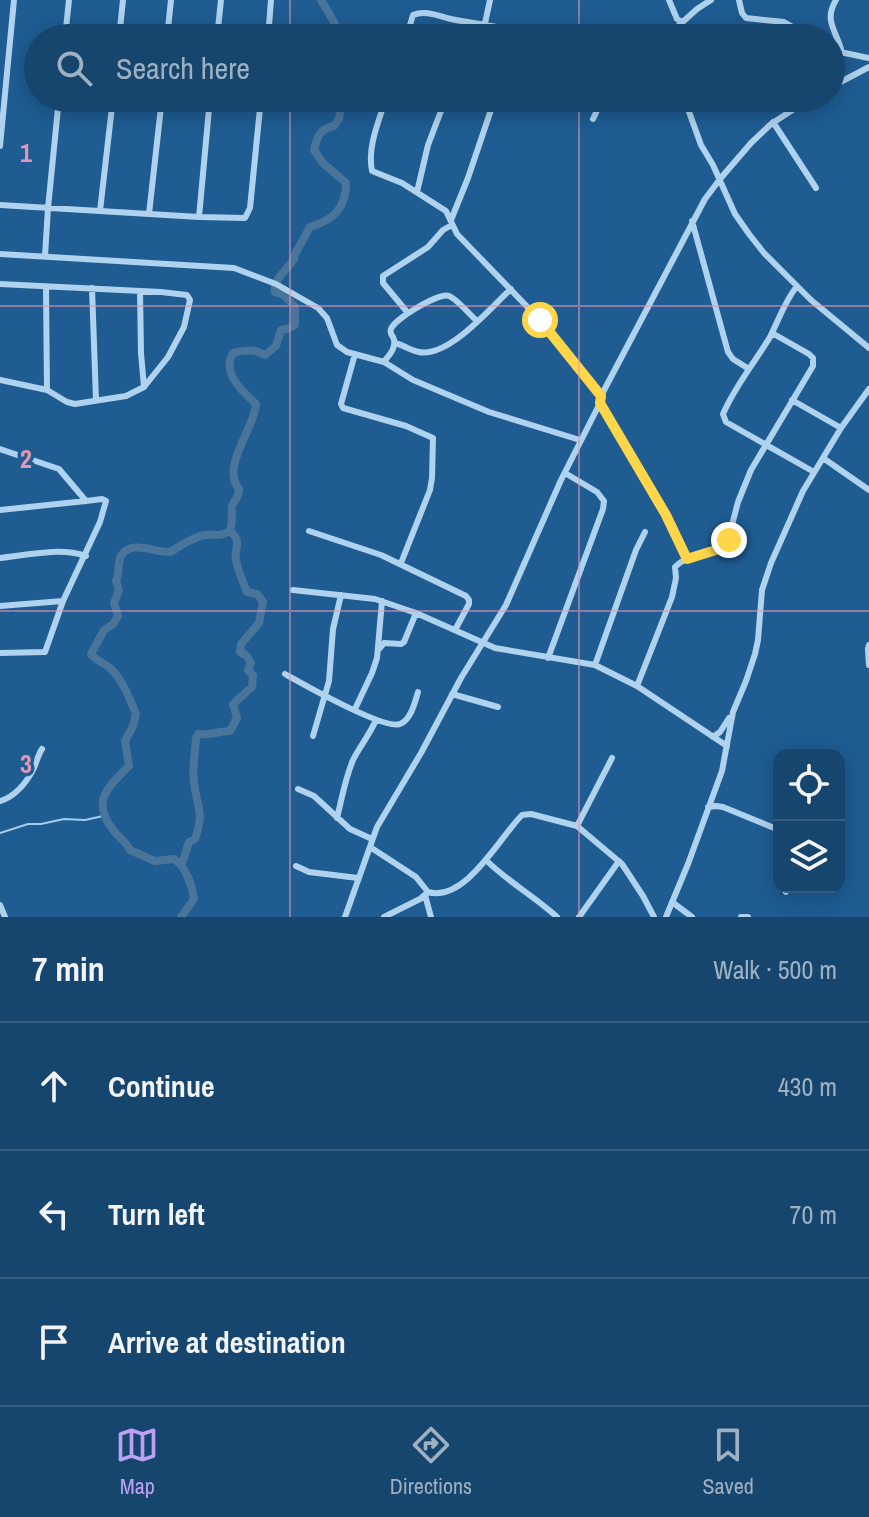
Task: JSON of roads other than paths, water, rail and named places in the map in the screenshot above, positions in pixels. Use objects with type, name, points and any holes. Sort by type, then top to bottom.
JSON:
[{"type":"street","points":[[0,146],[14,0]]},
{"type":"street","points":[[66,24],[69,0]]},
{"type":"street","points":[[120,24],[123,0]]},
{"type":"street","points":[[168,24],[171,0]]},
{"type":"street","points":[[218,24],[221,0]]},
{"type":"street","points":[[269,24],[271,0]]},
{"type":"street","points":[[485,23],[490,0]]},
{"type":"street","points":[[669,0],[677,19],[682,22],[711,0]]},
{"type":"street","points":[[739,0],[746,18],[788,24]]},
{"type":"street","points":[[832,24],[831,9],[836,0]]},
{"type":"street","points":[[410,24],[416,13],[427,13],[490,24]]},
{"type":"street","points":[[845,53],[869,58]]},
{"type":"street","points":[[845,80],[869,67]]},
{"type":"street","points":[[45,256],[58,112]]},
{"type":"street","points":[[100,211],[111,112]]},
{"type":"street","points":[[149,214],[160,112]]},
{"type":"street","points":[[199,217],[209,112]]},
{"type":"street","points":[[0,205],[240,219],[247,215],[250,208],[260,112]]},
{"type":"street","points":[[382,112],[372,143],[370,167],[374,173],[395,180],[442,208],[463,240],[562,346],[600,400],[666,515],[687,559]]},
{"type":"street","points":[[417,192],[424,157],[441,112]]},
{"type":"street","points":[[408,313],[383,283],[383,276],[428,247],[451,222],[490,112]]},
{"type":"street","points":[[593,119],[596,112]]},
{"type":"street","points":[[689,112],[698,138],[735,214],[749,234],[797,286],[869,348]]},
{"type":"street","points":[[345,917],[377,827],[511,595],[580,440],[692,221],[743,151],[773,122],[789,112]]},
{"type":"street","points":[[773,122],[816,188]]},
{"type":"street","points":[[692,221],[728,352],[749,369]]},
{"type":"street","points":[[0,254],[234,268],[276,284],[318,308],[327,318],[341,349],[384,362],[413,380],[489,412],[580,440]]},
{"type":"street","points":[[0,284],[161,292],[190,298],[184,327],[168,357],[144,387],[126,396],[71,404],[47,390],[0,380]]},
{"type":"street","points":[[797,286],[725,410],[724,418],[726,422],[814,472]]},
{"type":"street","points":[[46,287],[47,390]]},
{"type":"street","points":[[92,288],[96,400]]},
{"type":"street","points":[[395,343],[428,352],[461,337],[511,289]]},
{"type":"street","points":[[140,291],[144,387]]},
{"type":"street","points":[[384,362],[395,343],[391,334],[393,326],[408,313],[440,295],[450,296],[477,321]]},
{"type":"street","points":[[637,686],[672,597],[675,567],[680,561],[727,544],[738,502],[751,470],[813,366],[813,358],[809,354],[772,333]]},
{"type":"street","points":[[355,354],[341,404],[343,408],[406,426],[433,438],[430,490],[401,563]]},
{"type":"street","points":[[713,737],[733,712],[746,681],[758,640],[766,576],[803,491],[869,389]]},
{"type":"street","points":[[792,400],[841,428]]},
{"type":"street","points":[[0,449],[59,469],[86,501]]},
{"type":"street","points":[[823,458],[869,490]]},
{"type":"street","points":[[548,658],[604,501],[597,492],[565,473]]},
{"type":"street","points":[[0,510],[106,501],[86,556],[63,601],[45,652],[0,653]]},
{"type":"street","points":[[309,531],[401,563],[468,597],[469,604],[455,630]]},
{"type":"street","points":[[595,665],[645,532]]},
{"type":"street","points":[[0,558],[61,552],[86,556]]},
{"type":"street","points":[[293,590],[382,601],[495,648],[595,665],[637,686],[727,746]]},
{"type":"street","points":[[313,736],[329,681],[333,629],[341,595]]},
{"type":"street","points":[[0,606],[63,601]]},
{"type":"street","points":[[355,709],[372,673],[378,651],[382,601]]},
{"type":"street","points":[[378,651],[384,643],[404,642],[416,613]]},
{"type":"street","points":[[869,645],[869,665]]},
{"type":"street","points":[[285,674],[376,720],[393,725],[405,722],[418,692]]},
{"type":"street","points":[[452,694],[498,707]]},
{"type":"street","points":[[666,917],[722,771],[733,712]]},
{"type":"street","points":[[337,818],[346,777],[376,720]]},
{"type":"street","points":[[0,801],[14,795],[31,774],[42,749]]},
{"type":"street","points":[[577,826],[612,758]]},
{"type":"street","points":[[298,789],[314,796],[350,829],[416,877],[427,893],[431,917]]},
{"type":"street","points":[[708,807],[723,807],[773,828]]},
{"type":"street","points":[[384,917],[427,893],[438,893],[467,879],[516,822],[524,814],[531,814],[577,826],[619,861],[629,872],[654,917]]},
{"type":"street","points":[[486,860],[557,917]]},
{"type":"street","points":[[579,917],[619,861]]},
{"type":"street","points":[[296,866],[309,872],[358,878]]},
{"type":"street","points":[[672,902],[692,917]]},
{"type":"street","points":[[0,905],[5,917]]},
{"type":"street","points":[[741,917],[748,917]]},
{"type":"waterway","points":[[321,0],[335,24]]},
{"type":"waterway","points":[[181,917],[194,899],[185,871],[174,859],[155,861],[130,850],[103,812],[109,788],[129,766],[125,741],[136,714],[115,674],[91,654],[104,630],[118,616],[114,603],[119,590],[116,581],[120,559],[125,551],[137,548],[170,552],[196,538],[230,531],[232,506],[239,489],[234,480],[236,459],[256,404],[235,382],[230,360],[233,353],[241,351],[265,355],[276,346],[281,330],[295,325],[295,307],[284,295],[275,292],[275,287],[310,227],[331,217],[344,200],[346,183],[323,163],[314,150],[320,134],[334,126],[340,112]]},
{"type":"waterway","points":[[182,864],[189,842],[195,839],[199,822],[193,777],[196,738],[198,734],[230,731],[237,718],[233,704],[252,687],[253,675],[248,670],[251,663],[240,652],[241,644],[259,623],[263,602],[257,594],[247,592],[235,556],[236,539],[230,531]]},
{"type":"waterway","points":[[0,833],[28,824],[103,816]]}]
